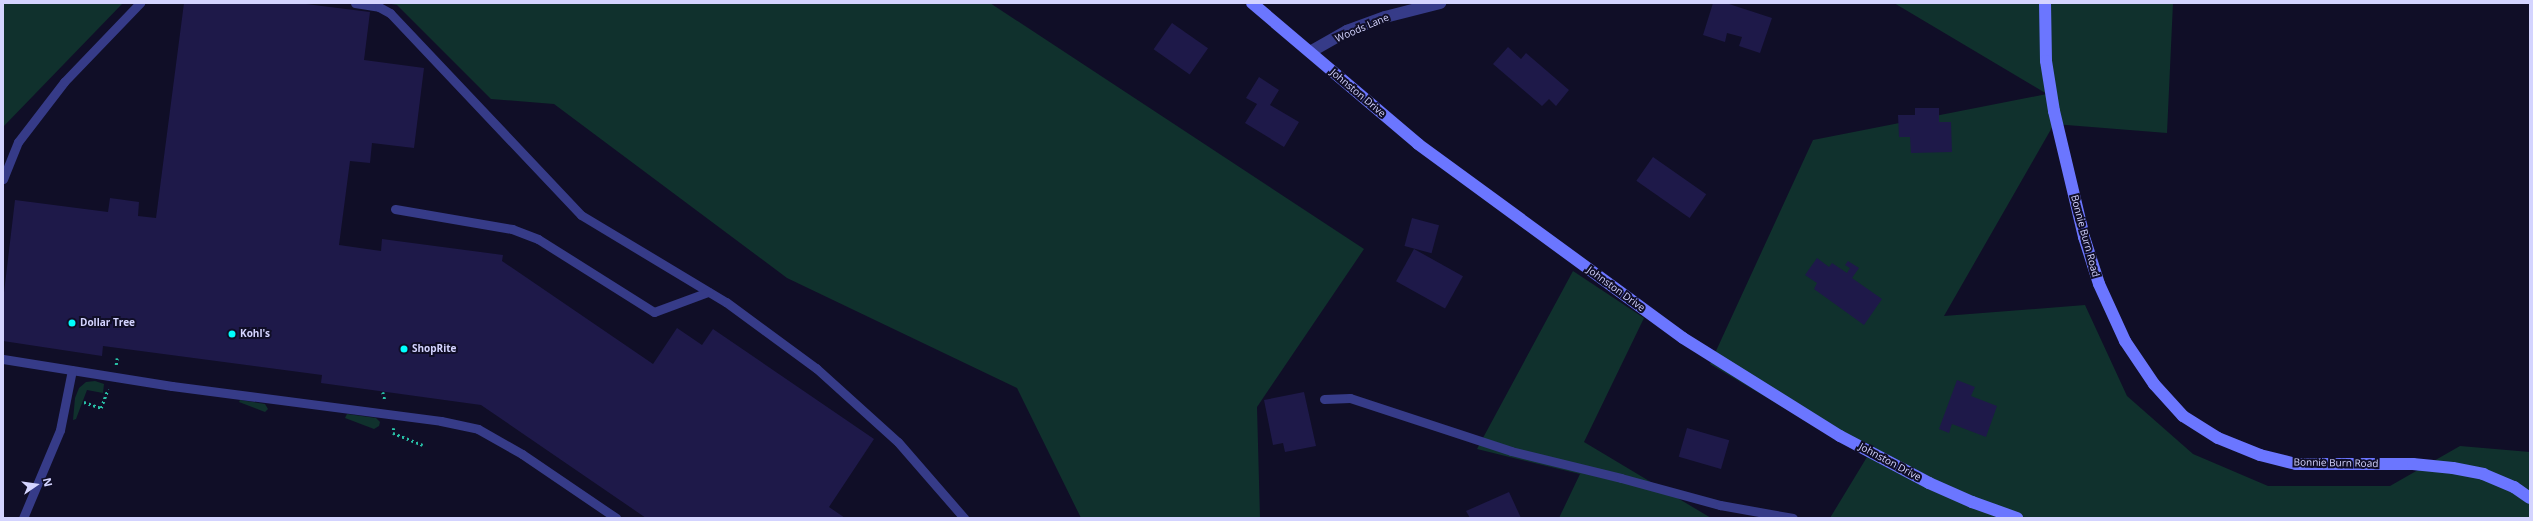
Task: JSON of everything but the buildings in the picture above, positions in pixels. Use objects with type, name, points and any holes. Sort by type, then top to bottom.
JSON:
[{"type":"street","name":"Johnston Drive","points":[[1252,3],[1418,144],[1684,338],[1840,436],[1929,483],[1972,502],[2017,518]]},
{"type":"street","name":"Woods Lane","points":[[1310,52],[1347,32],[1385,17],[1440,3]]},
{"type":"street","name":"Bonnie Burn Road","points":[[2045,3],[2046,61],[2054,111],[2084,237],[2099,284],[2125,341],[2154,384],[2182,416],[2218,438],[2260,455],[2289,462],[2413,464],[2453,468],[2483,474],[2514,487],[2530,498]]},
{"type":"lane","points":[[3,179],[18,142],[64,82],[140,3]]},
{"type":"lane","points":[[355,3],[379,7],[390,13],[581,216],[708,292],[816,368],[898,442],[964,518]]},
{"type":"lane","points":[[395,209],[512,229],[538,239],[654,312],[708,292]]},
{"type":"lane","points":[[3,359],[172,386],[441,421],[478,429],[522,454],[616,518]]},
{"type":"lane","points":[[23,518],[60,430],[72,370]]},
{"type":"lane","points":[[1324,399],[1350,398],[1511,451],[1621,478],[1720,506],[1793,518]]},
{"type":"green space","points":[[3,3],[123,3],[3,127]]},
{"type":"green space","points":[[385,3],[990,3],[1364,249],[1257,407],[1260,518],[1081,518],[1017,388],[787,278],[554,104],[491,99],[397,5]]},
{"type":"green space","points":[[1894,3],[2173,3],[2167,133],[2054,124],[1944,316],[2085,305],[2127,396],[2193,454],[2268,486],[2390,486],[2460,446],[2530,452],[2530,518],[1830,518],[1867,457],[1710,364],[1813,140],[2047,94]]},
{"type":"green space","points":[[1573,271],[1644,318],[1584,442],[1711,518],[1559,518],[1580,474],[1477,449]]},
{"type":"green space","points":[[95,381],[104,384],[103,393],[87,390],[76,419],[73,420],[75,398],[79,388],[86,382]]},
{"type":"green space","points":[[240,400],[265,404],[268,409],[265,412],[239,402]]},
{"type":"green space","points":[[347,414],[376,418],[380,422],[379,426],[374,429],[345,418]]},
{"type":"place","name":"Dollar Tree","points":[[72,323]]},
{"type":"place","name":"Kohl's","points":[[232,334]]},
{"type":"place","name":"ShopRite","points":[[404,349]]}]
